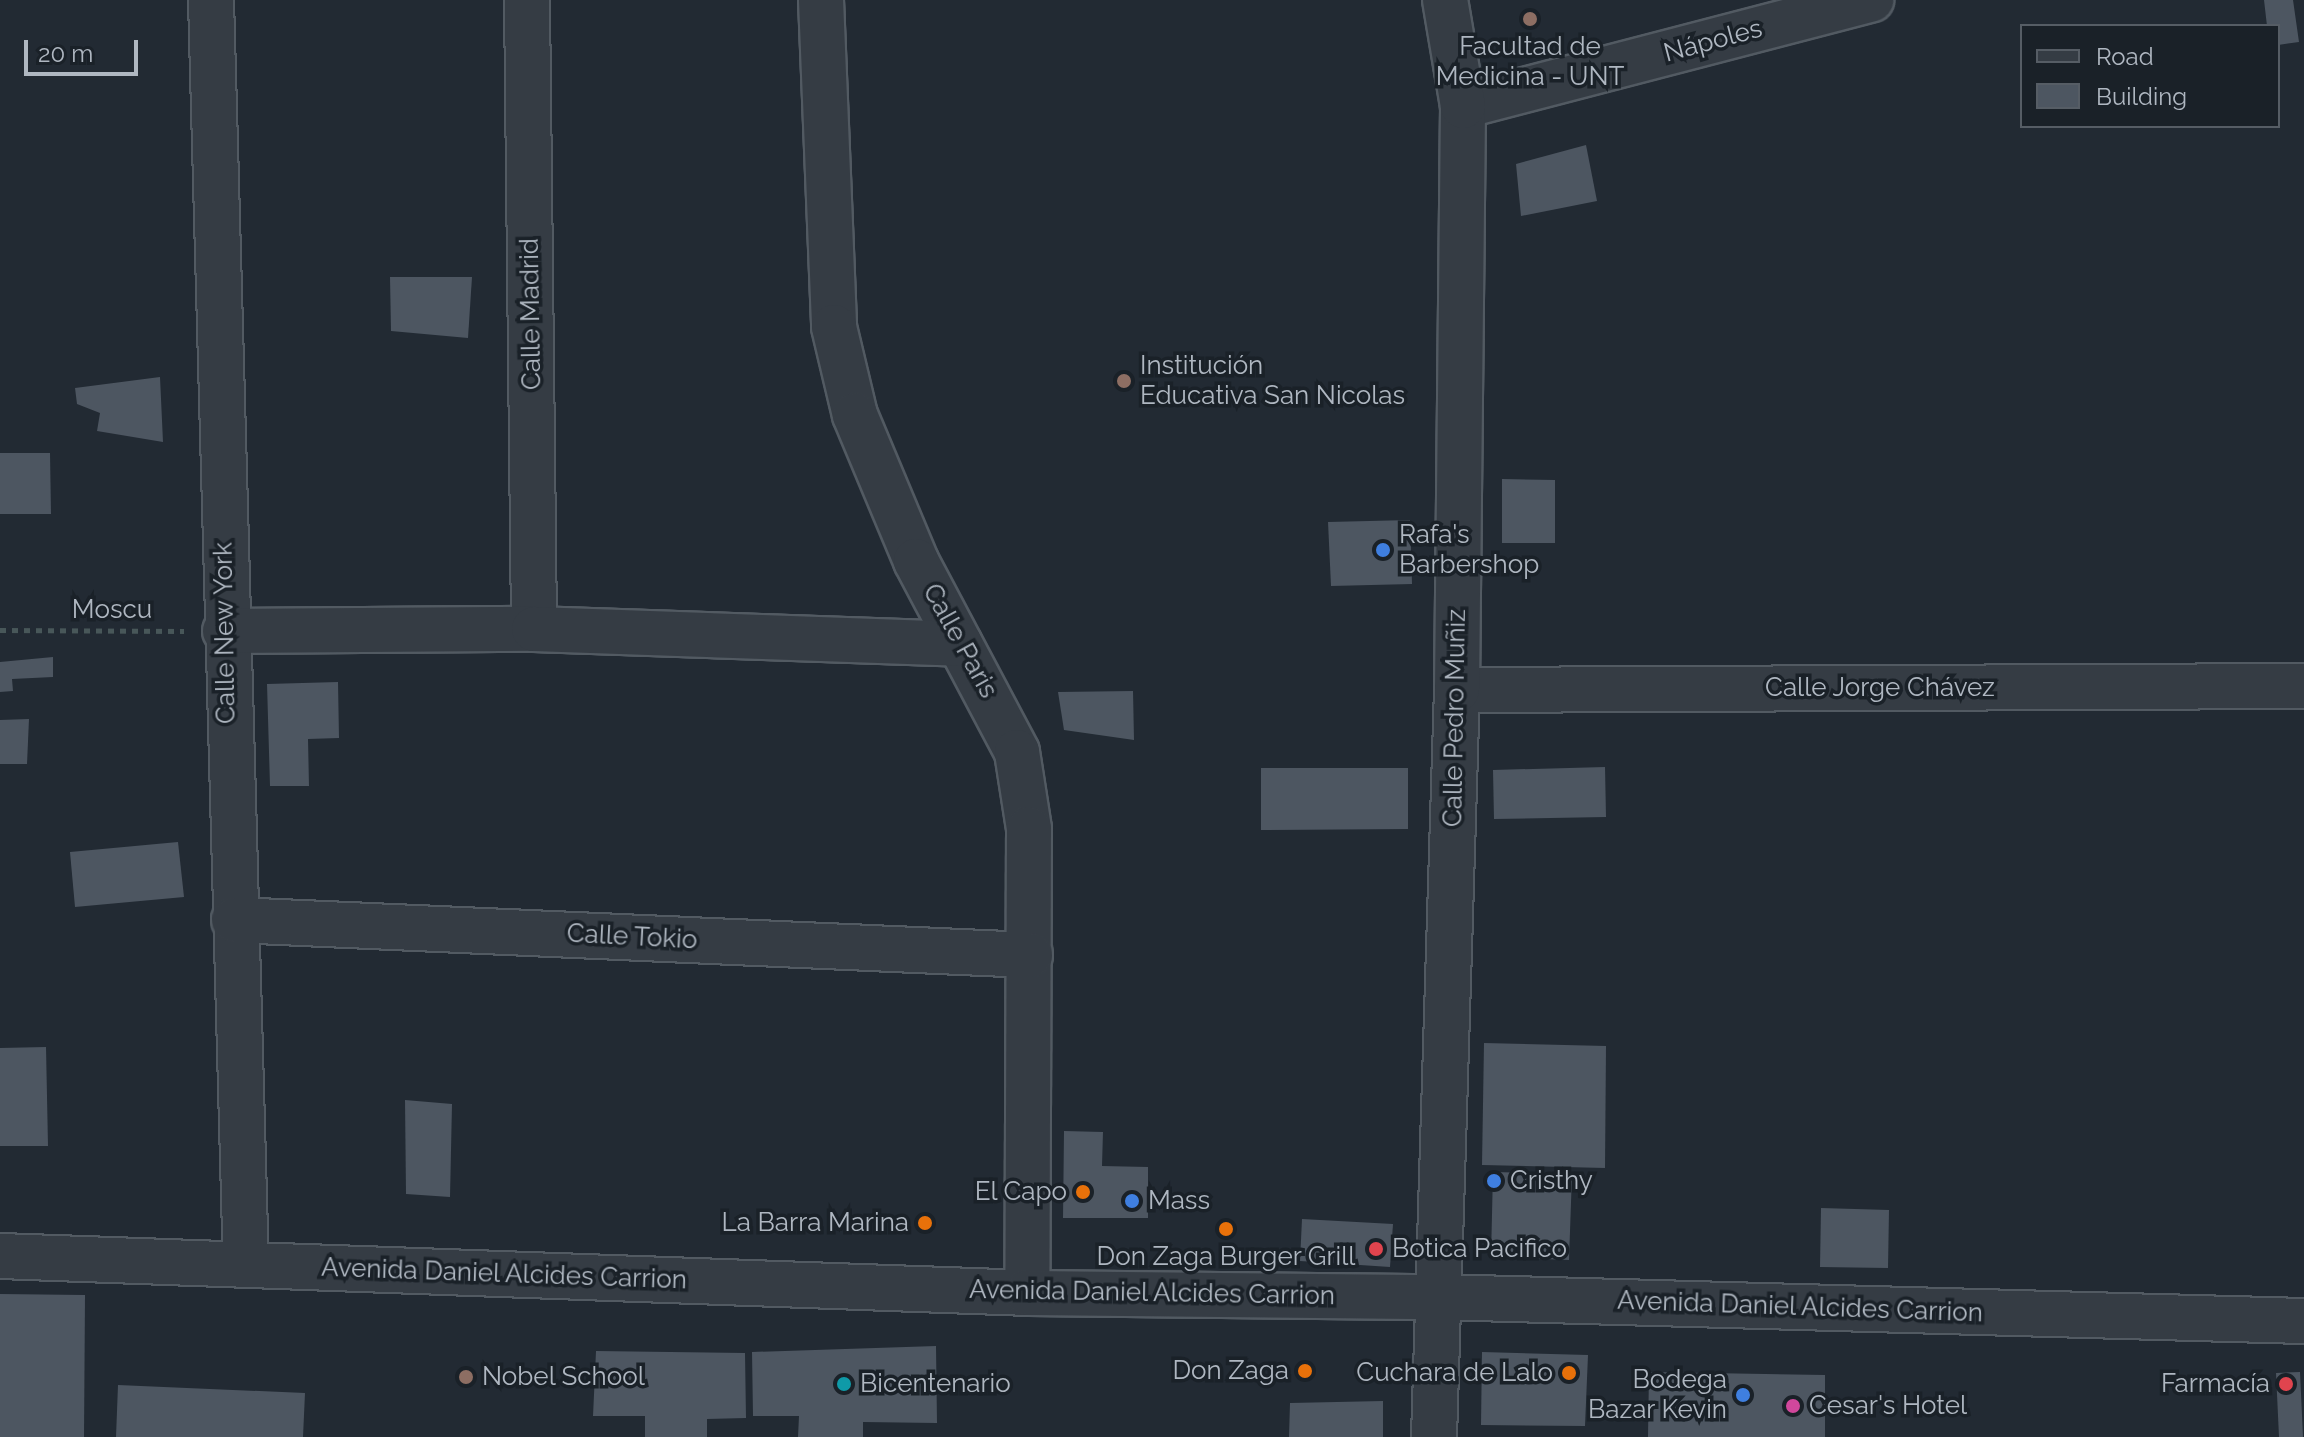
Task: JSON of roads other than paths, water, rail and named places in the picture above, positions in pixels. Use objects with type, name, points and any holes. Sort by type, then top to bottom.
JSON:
[{"type":"street","name":"Calle New York","points":[[211,0],[225,631],[246,1265]]},
{"type":"street","name":"Calle Madrid","points":[[527,0],[534,629]]},
{"type":"street","name":"Calle Paris","points":[[821,0],[834,327],[855,415],[916,561],[1017,752],[1029,829],[1027,1293]]},
{"type":"street","name":"Calle Pedro Muñiz","points":[[1434,1437],[1457,690],[1463,106],[1445,0]]},
{"type":"street","name":"Nápoles","points":[[1463,106],[1871,0]]},
{"type":"street","points":[[225,631],[534,629],[960,644]]},
{"type":"street","name":"Calle Jorge Chávez","points":[[1457,690],[2304,686]]},
{"type":"street","name":"Calle Tokio","points":[[234,920],[1030,955]]},
{"type":"street","name":"Avenida Daniel Alcides Carrion","points":[[0,1256],[1027,1293],[1439,1297],[2304,1321]]},
{"type":"place","name":"Facultad de Medicina - UNT","points":[[1530,19]]},
{"type":"place","name":"Institución Educativa San Nicolas","points":[[1124,381]]},
{"type":"place","name":"Rafa's Barbershop","points":[[1383,550]]},
{"type":"place","name":"Cristhy","points":[[1494,1181]]},
{"type":"place","name":"El Capo","points":[[1083,1192]]},
{"type":"place","name":"Mass","points":[[1132,1201]]},
{"type":"place","name":"La Barra Marina","points":[[925,1223]]},
{"type":"place","name":"Don Zaga Burger Grill","points":[[1226,1229]]},
{"type":"place","name":"Botica Pacifico","points":[[1376,1249]]},
{"type":"place","name":"Don Zaga","points":[[1305,1371]]},
{"type":"place","name":"Cuchara de Lalo","points":[[1569,1373]]},
{"type":"place","name":"Nobel School","points":[[466,1377]]},
{"type":"place","name":"Bicentenario","points":[[844,1384]]},
{"type":"place","name":"Farmacía","points":[[2286,1384]]},
{"type":"place","name":"Bodega Bazar Kevin","points":[[1743,1395]]},
{"type":"place","name":"Cesar's Hotel","points":[[1793,1406]]}]
